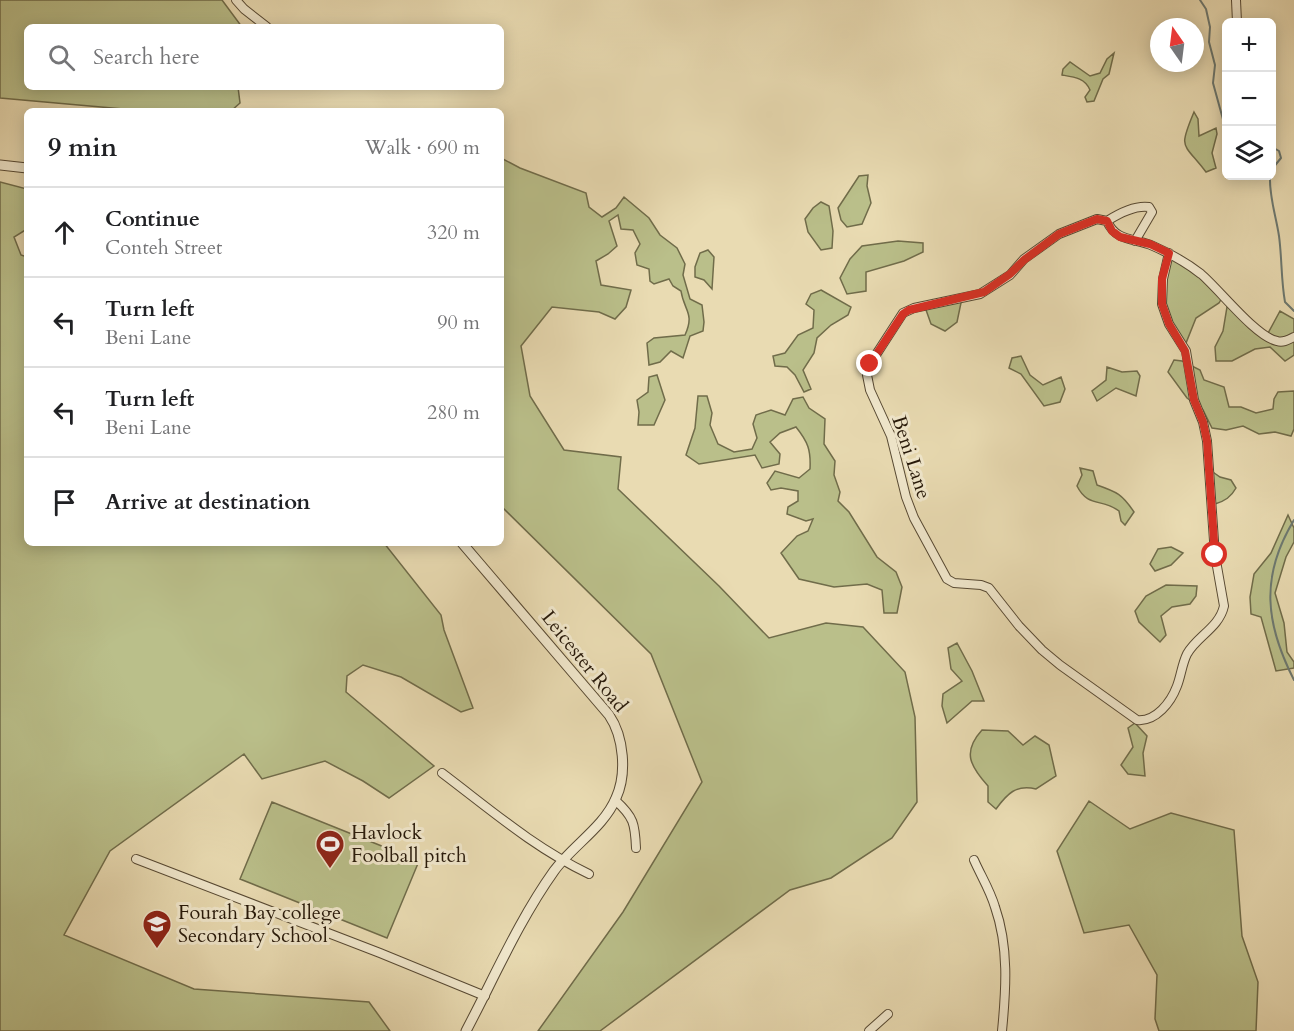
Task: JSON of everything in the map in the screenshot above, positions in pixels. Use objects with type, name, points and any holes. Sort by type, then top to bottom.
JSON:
[{"type":"street","points":[[236,0],[263,24]]},
{"type":"street","points":[[1236,0],[1237,18]]},
{"type":"street","points":[[0,165],[24,168]]},
{"type":"street","name":"Beni Lane","points":[[1135,241],[1152,212],[1149,207],[1143,206],[1129,210],[1107,221],[1092,220],[1059,234],[1024,260],[1010,274],[980,294],[909,310],[903,314],[870,364],[867,375],[870,390],[891,436],[906,497],[914,518],[943,574],[950,582],[986,586],[993,591],[1019,626],[1042,650],[1137,720],[1144,721],[1153,718],[1165,706],[1176,689],[1187,654],[1211,629],[1224,606],[1215,555],[1207,441],[1203,422],[1194,400],[1185,351],[1169,324],[1162,304],[1162,279],[1169,253]]},
{"type":"street","points":[[1107,221],[1112,231],[1120,237],[1150,244],[1169,253],[1200,274],[1271,339],[1279,342],[1294,337]]},
{"type":"street","name":"Leicester Road","points":[[465,546],[612,720],[619,736],[622,759],[621,783],[615,800],[595,826],[561,861],[533,905],[466,1031]]},
{"type":"street","points":[[442,773],[486,809],[561,861],[589,874]]},
{"type":"street","points":[[615,800],[632,817],[636,848]]},
{"type":"street","points":[[136,859],[381,953],[484,996]]},
{"type":"street","points":[[974,860],[996,908],[1005,960],[1006,985],[1002,1031]]},
{"type":"street","points":[[869,1031],[888,1014]]},
{"type":"green space","points":[[0,0],[222,0],[240,24],[24,24],[24,90],[238,90],[240,103],[234,108],[112,108],[0,98]]},
{"type":"green space","points":[[1114,53],[1109,74],[1103,79],[1094,101],[1087,102],[1085,97],[1090,90],[1085,83],[1071,76],[1062,75],[1063,69],[1070,62],[1090,76],[1100,73],[1107,59]]},
{"type":"green space","points":[[1194,112],[1198,119],[1199,136],[1216,128],[1217,134],[1212,153],[1216,168],[1206,172],[1185,145],[1186,133]]},
{"type":"green space","points":[[504,160],[586,193],[589,207],[602,217],[616,208],[624,197],[649,218],[660,235],[677,248],[685,264],[683,275],[690,299],[702,305],[703,331],[690,336],[683,358],[671,351],[660,362],[649,365],[647,343],[654,338],[685,335],[689,322],[688,312],[681,291],[673,286],[669,279],[654,284],[650,281],[649,269],[637,265],[635,253],[640,244],[633,230],[621,229],[618,215],[609,221],[617,246],[596,261],[601,285],[631,290],[626,307],[615,319],[599,312],[552,307],[521,346],[530,396],[564,450],[621,457],[618,489],[719,586],[769,638],[826,623],[863,627],[905,672],[915,717],[917,802],[892,838],[831,878],[790,890],[600,1031],[538,1031],[623,912],[702,782],[651,654],[504,509]]},
{"type":"green space","points":[[868,175],[867,186],[871,203],[862,224],[847,227],[841,220],[838,208],[859,176]]},
{"type":"green space","points":[[0,182],[24,188],[24,231],[14,237],[21,255],[24,256],[24,546],[386,546],[441,615],[444,630],[473,708],[461,712],[401,677],[363,665],[347,676],[346,692],[434,766],[389,798],[325,761],[262,779],[244,754],[110,851],[64,935],[194,989],[369,1002],[390,1031],[0,1031]]},
{"type":"green space","points":[[821,202],[829,206],[833,231],[832,248],[821,250],[808,232],[805,219]]},
{"type":"green space","points":[[898,241],[923,243],[923,252],[904,261],[866,272],[866,291],[847,294],[840,278],[850,259],[862,246]]},
{"type":"green space","points":[[708,250],[714,257],[712,289],[704,280],[695,277],[695,267],[700,253]]},
{"type":"green space","points":[[1169,253],[1223,296],[1219,303],[1196,318],[1186,343],[1181,344],[1169,324],[1162,290]]},
{"type":"green space","points":[[821,290],[851,307],[848,315],[831,325],[817,338],[814,353],[803,370],[811,389],[804,392],[795,375],[787,367],[775,366],[773,356],[785,353],[798,335],[813,328],[814,310],[806,304],[811,294]]},
{"type":"green space","points":[[962,298],[957,322],[945,331],[931,324],[925,307]]},
{"type":"green space","points":[[1228,301],[1267,335],[1280,311],[1294,319],[1294,355],[1285,361],[1270,347],[1255,349],[1232,361],[1216,361],[1215,347],[1223,331]]},
{"type":"green space","points":[[1021,356],[1030,375],[1043,385],[1061,377],[1065,389],[1060,402],[1044,406],[1021,374],[1009,368],[1012,358]]},
{"type":"green space","points":[[1174,360],[1182,361],[1200,370],[1204,380],[1224,387],[1229,407],[1241,407],[1256,413],[1273,409],[1274,399],[1278,392],[1294,391],[1294,429],[1291,436],[1275,432],[1259,434],[1243,426],[1226,430],[1212,428],[1203,410],[1187,398],[1168,372]]},
{"type":"green space","points":[[1107,367],[1122,372],[1137,371],[1140,376],[1136,396],[1116,388],[1097,401],[1092,391],[1106,380]]},
{"type":"green space","points":[[657,375],[665,400],[654,425],[638,425],[637,400],[648,392],[649,377]]},
{"type":"green space","points":[[698,396],[707,396],[712,413],[710,425],[718,444],[734,452],[752,449],[757,438],[753,424],[756,415],[771,410],[785,415],[793,399],[803,397],[809,408],[825,419],[824,444],[835,461],[834,475],[840,492],[838,501],[849,512],[877,557],[896,572],[902,587],[897,613],[884,613],[882,590],[867,584],[834,587],[799,579],[781,553],[797,536],[808,531],[813,519],[806,521],[787,514],[788,507],[798,501],[798,491],[781,488],[771,490],[767,483],[775,471],[799,478],[810,469],[808,446],[796,427],[780,433],[770,442],[780,454],[779,464],[762,468],[755,455],[699,464],[686,455],[695,428]]},
{"type":"green space","points":[[1080,468],[1093,471],[1097,485],[1118,494],[1130,506],[1134,512],[1125,525],[1121,521],[1119,511],[1091,500],[1081,493],[1077,486],[1082,475]]},
{"type":"green space","points":[[1210,470],[1220,477],[1231,480],[1236,488],[1222,502],[1215,504]]},
{"type":"green space","points":[[1288,515],[1294,528],[1294,542],[1286,557],[1275,593],[1284,623],[1287,652],[1294,662],[1294,668],[1276,671],[1261,617],[1251,614],[1250,597],[1254,574],[1271,553]]},
{"type":"green space","points":[[1171,547],[1183,553],[1171,565],[1155,571],[1150,564],[1158,549]]},
{"type":"green space","points":[[1166,585],[1197,586],[1196,596],[1190,604],[1172,607],[1161,616],[1166,635],[1160,642],[1139,622],[1135,611],[1146,596]]},
{"type":"green space","points":[[957,643],[984,701],[972,701],[947,723],[942,706],[943,694],[962,681],[951,669],[948,648]]},
{"type":"green space","points":[[1135,723],[1147,736],[1143,753],[1145,776],[1128,774],[1121,765],[1133,747],[1128,728]]},
{"type":"green space","points":[[982,730],[1008,731],[1023,745],[1035,736],[1049,745],[1056,776],[1036,789],[1017,789],[996,809],[988,802],[988,786],[977,772],[971,759],[972,745]]},
{"type":"green space","points":[[1089,801],[1130,829],[1171,813],[1234,830],[1242,936],[1258,982],[1256,1031],[1159,1031],[1155,1019],[1157,975],[1129,925],[1084,933],[1057,851]]},
{"type":"green space","name":"Havlock Foolball pitch","points":[[272,802],[419,861],[387,938],[240,879]]},
{"type":"waterway","points":[[1200,0],[1206,9],[1210,27],[1209,42],[1215,65],[1213,83],[1222,116]]},
{"type":"waterway","points":[[1276,149],[1281,158],[1276,164]]},
{"type":"waterway","points":[[1270,180],[1279,236],[1285,302],[1294,311]]},
{"type":"waterway","points":[[1294,520],[1276,561],[1271,580],[1270,600],[1277,639],[1294,680]]},
{"type":"place","name":"Havlock Foolball pitch","points":[[330,870]]},
{"type":"place","name":"Fourah Bay college Secondary School","points":[[157,950]]},
{"type":"route","points":[[870,364],[889,332],[909,310],[984,292],[1059,234],[1092,220],[1103,219],[1120,237],[1150,244],[1169,253],[1162,279],[1162,304],[1169,324],[1185,351],[1194,400],[1203,422],[1210,472],[1215,555]]}]
